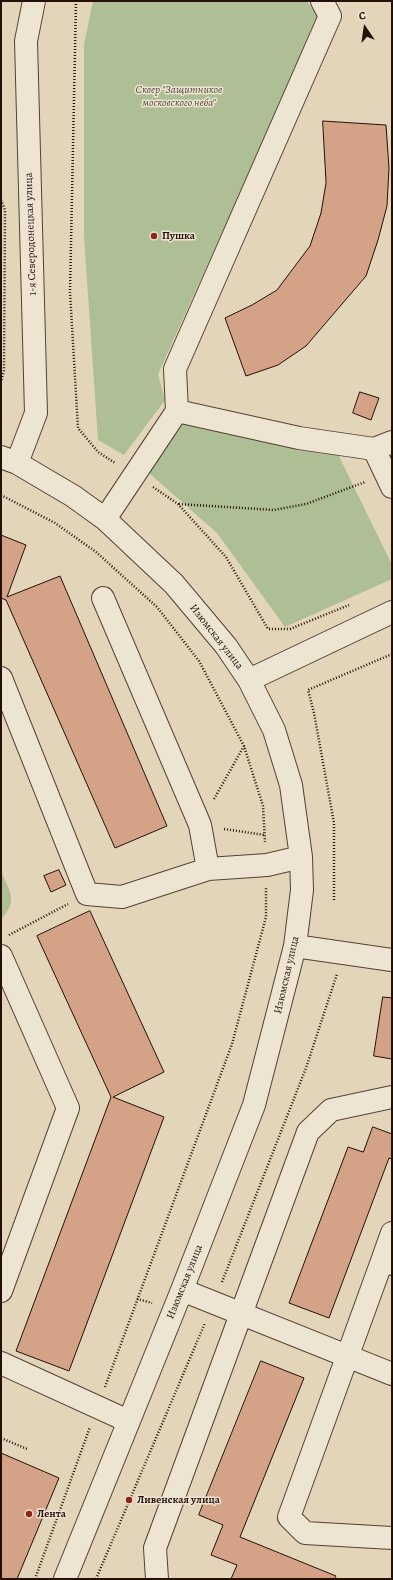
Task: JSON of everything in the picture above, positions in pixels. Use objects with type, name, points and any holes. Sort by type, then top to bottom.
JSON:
[{"type":"street","name":"1-я Северодонецкая улица","points":[[9,460],[36,413],[26,41],[34,1]]},
{"type":"street","points":[[105,519],[177,411],[176,369],[330,16],[322,1]]},
{"type":"street","points":[[177,411],[299,438],[383,445],[389,480]]},
{"type":"street","name":"Изюмская улица","points":[[9,460],[73,496],[105,519],[174,584],[226,646],[249,680],[274,730],[291,785],[301,857],[302,890],[295,946],[254,1104],[182,1290],[65,1579]]},
{"type":"street","points":[[103,598],[200,825],[208,869]]},
{"type":"street","points":[[249,680],[392,612]]},
{"type":"street","points":[[1,678],[87,894],[122,897],[208,869],[267,864],[301,857]]},
{"type":"street","points":[[295,946],[392,960]]},
{"type":"street","points":[[1,956],[68,1108],[1,1291]]},
{"type":"street","points":[[157,1579],[155,1548],[308,1132],[331,1110],[392,1097]]},
{"type":"street","points":[[392,1233],[387,1263],[348,1357],[289,1517],[305,1533],[392,1538]]},
{"type":"street","points":[[182,1290],[392,1374]]},
{"type":"street","points":[[1,1362],[128,1422]]},
{"type":"path","points":[[76,1],[70,292],[78,428],[98,452],[178,504],[226,557],[268,629],[290,629],[356,603]]},
{"type":"path","points":[[1,200],[5,210],[5,226],[4,370],[1,382]]},
{"type":"path","points":[[178,504],[274,510],[306,504],[389,480]]},
{"type":"path","points":[[1,495],[55,523],[96,552],[157,607],[199,661],[244,746],[263,806],[267,864],[266,917],[232,1044],[97,1407],[35,1579]]},
{"type":"path","points":[[334,900],[334,823],[314,713],[308,690],[392,654]]},
{"type":"path","points":[[244,746],[200,825],[265,835]]},
{"type":"path","points":[[8,935],[87,894]]},
{"type":"path","points":[[96,1579],[214,1302],[306,1068],[344,953]]},
{"type":"path","points":[[1,1438],[27,1449]]},
{"type":"green space","name":"Сквер \"Защитников московского неба\"","points":[[93,1],[307,1],[319,18],[158,374],[165,400],[124,455],[98,440],[84,237],[84,45]]},
{"type":"green space","points":[[183,421],[336,450],[392,565],[392,579],[285,627],[217,533],[148,472]]},
{"type":"green space","points":[[1,871],[11,896],[11,901],[10,907],[1,919]]},
{"type":"building","points":[[323,121],[386,125],[389,168],[387,206],[378,240],[366,276],[306,346],[278,365],[246,376],[225,318],[252,305],[277,290],[310,246],[321,213],[326,183]]},
{"type":"building","points":[[360,392],[379,398],[371,420],[353,413]]},
{"type":"building","points":[[1,535],[26,545],[7,597],[60,576],[167,826],[115,848],[6,600],[1,598]]},
{"type":"building","points":[[59,870],[66,885],[51,892],[44,876]]},
{"type":"building","points":[[90,911],[164,1072],[113,1097],[164,1117],[69,1371],[16,1351],[111,1097],[37,936]]},
{"type":"building","points":[[383,997],[392,998],[392,1059],[374,1056]]},
{"type":"building","points":[[373,1127],[392,1134],[392,1159],[389,1158],[329,1318],[289,1303],[348,1147],[363,1152]]},
{"type":"building","points":[[261,1361],[304,1378],[240,1537],[336,1576],[334,1579],[231,1579],[237,1565],[211,1555],[223,1525],[199,1515]]},
{"type":"building","points":[[1,1453],[59,1478],[17,1579],[1,1579]]},
{"type":"place","name":"Пушка","points":[[154,236]]},
{"type":"place","name":"Ливенская улица","points":[[129,1500]]},
{"type":"place","name":"Лента","points":[[29,1514]]}]
